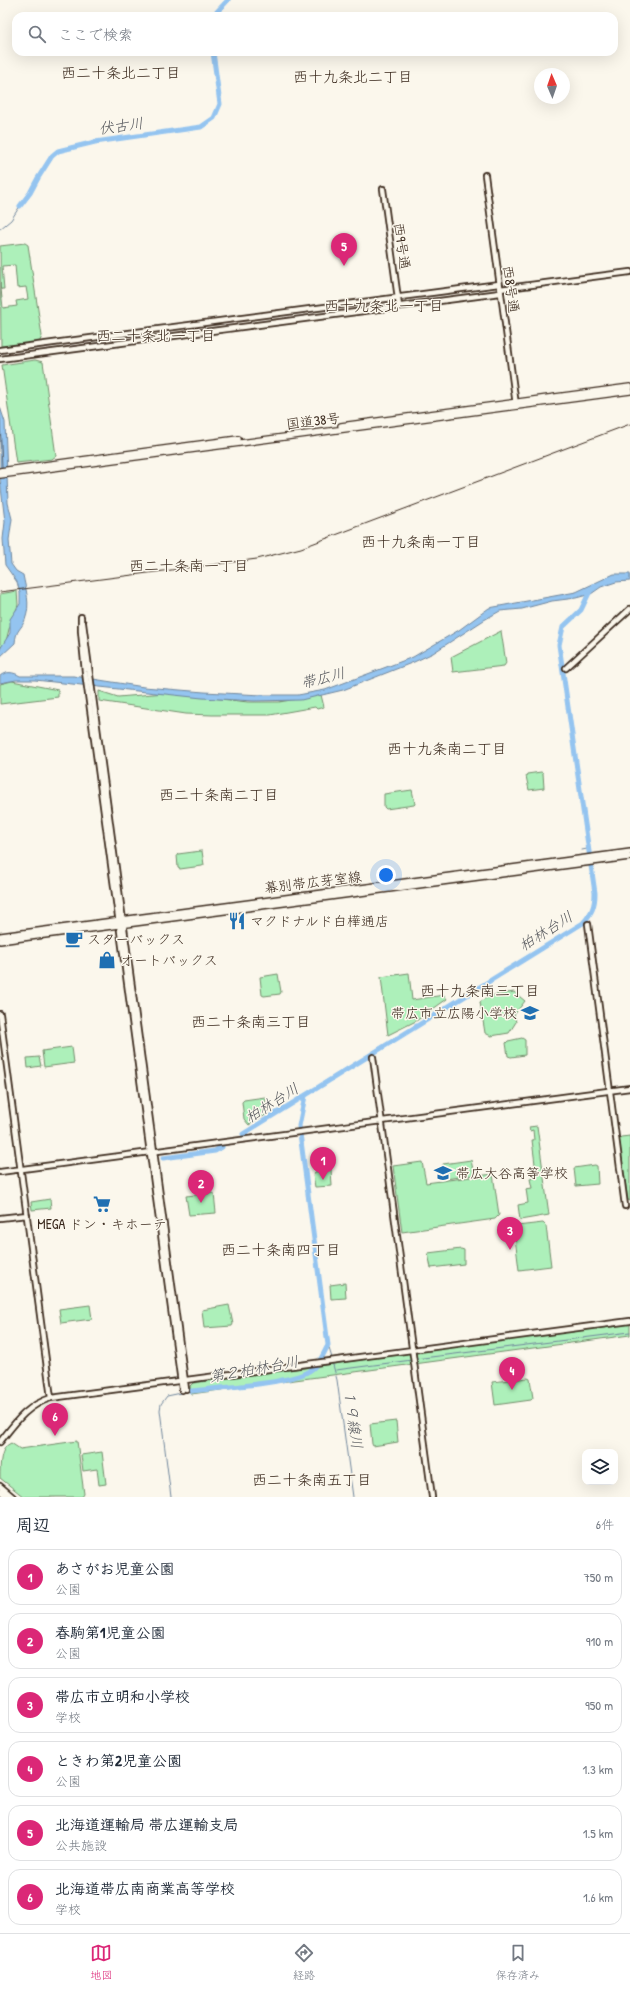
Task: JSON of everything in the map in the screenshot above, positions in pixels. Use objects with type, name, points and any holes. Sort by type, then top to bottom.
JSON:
[{"type":"highway","name":"国道38号","points":[[0,471],[12,471],[516,404],[630,387]]},
{"type":"highway","name":"国道38号","points":[[516,404],[630,391]]},
{"type":"highway","name":"国道38号","points":[[0,475],[12,471]]},
{"type":"main road","name":"幕別帯広芽室線","points":[[591,860],[630,852]]},
{"type":"main road","name":"幕別帯広芽室線","points":[[0,936],[121,922],[630,856]]},
{"type":"main road","name":"幕別帯広芽室線","points":[[0,941],[121,922]]},
{"type":"street","name":"西8号通","points":[[485,175],[516,404]]},
{"type":"street","name":"西9号通","points":[[383,189],[399,306]]},
{"type":"street","points":[[0,350],[398,297],[500,288],[630,272]]},
{"type":"street","points":[[0,359],[399,306],[500,288]]},
{"type":"street","points":[[566,668],[630,609]]},
{"type":"street","points":[[85,648],[81,618],[184,1389]]},
{"type":"street","points":[[588,924],[625,1206]]},
{"type":"street","points":[[0,1014],[52,1398]]},
{"type":"street","points":[[373,1057],[432,1497]]},
{"type":"street","points":[[0,1172],[630,1088]]},
{"type":"street","points":[[0,1218],[27,1215]]},
{"type":"street","points":[[0,1442],[24,1413],[36,1404],[52,1398],[630,1321]]},
{"type":"street","points":[[0,1486],[13,1497]]},
{"type":"street","points":[[0,1491],[7,1497]]},
{"type":"green space","points":[[25,243],[28,245],[42,336],[40,341],[1,346],[0,246]],"holes":[[[15,265],[17,288],[26,287],[28,299],[16,301],[17,306],[3,308],[1,289],[4,289],[2,266]]]},
{"type":"green space","points":[[35,360],[43,362],[56,456],[52,459],[16,463],[2,365]]},
{"type":"green space","points":[[17,591],[18,605],[9,629],[5,646],[0,651],[0,594]]},
{"type":"green space","points":[[501,631],[506,663],[504,666],[453,672],[451,657]]},
{"type":"green space","points":[[12,681],[58,690],[58,697],[0,704],[0,684]]},
{"type":"green space","points":[[99,691],[118,697],[165,693],[248,702],[279,702],[321,695],[324,707],[317,709],[315,707],[270,715],[186,714],[99,701]]},
{"type":"green space","points":[[543,773],[544,788],[529,790],[526,776],[527,774]]},
{"type":"green space","points":[[412,790],[414,805],[386,809],[384,807],[384,794]]},
{"type":"green space","points":[[202,851],[204,865],[180,869],[178,868],[178,854]]},
{"type":"green space","points":[[409,973],[412,1000],[444,995],[447,999],[416,1021],[388,1035],[381,977]]},
{"type":"green space","points":[[278,974],[280,994],[262,995],[260,977]]},
{"type":"green space","points":[[514,992],[525,1001],[514,1015],[516,1022],[509,1033],[491,1036],[485,1033],[480,1002],[489,996]]},
{"type":"green space","points":[[522,1038],[525,1040],[525,1055],[508,1056],[506,1043],[508,1041]]},
{"type":"green space","points":[[72,1047],[74,1063],[44,1067],[42,1051]]},
{"type":"green space","points":[[39,1057],[41,1066],[28,1068],[27,1058]]},
{"type":"green space","points":[[265,1097],[267,1114],[249,1125],[244,1119],[242,1102],[244,1100]]},
{"type":"green space","points":[[537,1126],[549,1215],[520,1220],[518,1205],[528,1203],[526,1189],[532,1188],[530,1179],[534,1178],[534,1173],[536,1172],[532,1140],[534,1140],[533,1130],[530,1131],[529,1127]]},
{"type":"green space","points":[[630,1136],[630,1201],[628,1200],[619,1139],[621,1137]]},
{"type":"green space","points":[[471,1160],[474,1175],[445,1179],[443,1164]]},
{"type":"green space","points":[[422,1162],[426,1183],[493,1174],[499,1215],[495,1219],[402,1232],[393,1166]]},
{"type":"green space","points":[[597,1166],[598,1184],[576,1186],[574,1168]]},
{"type":"green space","points":[[331,1169],[332,1186],[315,1187],[313,1175],[315,1172]]},
{"type":"green space","points":[[214,1193],[216,1213],[189,1215],[186,1196]]},
{"type":"green space","points":[[50,1199],[51,1208],[32,1210],[31,1202]]},
{"type":"green space","points":[[543,1223],[546,1226],[551,1266],[519,1270],[514,1230],[517,1226]]},
{"type":"green space","points":[[461,1249],[464,1250],[464,1264],[431,1268],[428,1253]]},
{"type":"green space","points":[[345,1283],[346,1298],[331,1299],[330,1285]]},
{"type":"green space","points":[[90,1305],[92,1319],[61,1323],[59,1309]]},
{"type":"green space","points":[[229,1305],[233,1324],[232,1326],[204,1328],[202,1310]]},
{"type":"green space","points":[[630,1323],[630,1335],[191,1394],[190,1386],[193,1383]]},
{"type":"green space","points":[[530,1379],[533,1398],[531,1400],[495,1405],[492,1382]]},
{"type":"green space","points":[[396,1421],[398,1442],[373,1446],[370,1424]]},
{"type":"green space","points":[[77,1441],[84,1494],[82,1497],[24,1497],[0,1478],[3,1452],[7,1445],[11,1443],[20,1449]]},
{"type":"green space","points":[[102,1452],[106,1484],[99,1485],[97,1469],[83,1471],[81,1455]]},
{"type":"water","points":[[0,407],[5,422],[8,503],[12,519],[9,540],[11,564],[16,571],[23,575],[27,592],[28,608],[25,620],[18,632],[15,643],[0,657],[0,649],[10,633],[10,619],[20,604],[20,593],[17,582],[5,565],[3,539],[5,522],[0,479]]},
{"type":"water","points":[[614,574],[630,574],[630,581],[616,582],[601,587],[591,594],[576,598],[552,601],[522,609],[500,611],[433,653],[414,662],[343,690],[301,700],[254,701],[202,698],[35,680],[16,680],[0,683],[0,676],[5,673],[10,673],[20,676],[74,676],[144,687],[204,692],[298,695],[325,690],[413,657],[459,630],[489,608],[576,592]]},
{"type":"waterway","name":"伏古川","points":[[217,12],[228,0]]},
{"type":"waterway","name":"伏古川","points":[[20,206],[30,193],[52,156],[58,151],[95,142],[201,127],[214,118],[220,104],[214,56]]},
{"type":"waterway","name":"伏古川","points":[[0,229],[11,220],[20,206]]},
{"type":"waterway","name":"柏林台川","points":[[243,1134],[583,923],[589,916],[594,906],[595,893],[559,645],[563,627],[581,610],[590,591]]},
{"type":"waterway","points":[[582,850],[587,849]]},
{"type":"waterway","name":"第２柏林台川","points":[[191,1391],[270,1382],[300,1375],[309,1371],[315,1366],[328,1345],[299,1126],[305,1096]]},
{"type":"waterway","name":"柏林台川","points":[[163,1158],[215,1151],[222,1147]]},
{"type":"waterway","points":[[415,1359],[630,1332]]},
{"type":"waterway","name":"１９線川","points":[[328,1345],[332,1358]]},
{"type":"waterway","points":[[336,1370],[412,1360]]},
{"type":"waterway","name":"１９線川","points":[[332,1361],[337,1380],[353,1497]]},
{"type":"waterway","name":"第２柏林台川","points":[[171,1497],[160,1410],[161,1404],[167,1396],[191,1391]]},
{"type":"railway","points":[[0,592],[257,559],[301,548],[630,424]]},
{"type":"place","name":"北海道運輸局 帯広運輸支局","points":[[344,266]]},
{"type":"place","name":"マクドナルド白樺通店","points":[[237,921]]},
{"type":"place","name":"スターバックス","points":[[74,939]]},
{"type":"place","name":"オートバックス","points":[[107,960]]},
{"type":"place","name":"帯広市立広陽小学校","points":[[530,1013]]},
{"type":"place","name":"帯広大谷高等学校","points":[[443,1173]]},
{"type":"place","name":"あさがお児童公園","points":[[323,1180]]},
{"type":"place","name":"春駒第1児童公園","points":[[201,1203]]},
{"type":"place","name":"MEGA ドン・キホーテ","points":[[102,1204]]},
{"type":"place","name":"帯広市立明和小学校","points":[[510,1250]]},
{"type":"place","name":"ときわ第2児童公園","points":[[512,1390]]},
{"type":"place","name":"北海道帯広南商業高等学校","points":[[55,1436]]},
{"type":"district","name":"西二十条北二丁目","points":[[121,73]]},
{"type":"district","name":"西十九条北二丁目","points":[[353,77]]},
{"type":"district","name":"西十九条北一丁目","points":[[384,306]]},
{"type":"district","name":"西二十条北一丁目","points":[[156,336]]},
{"type":"district","name":"西十九条南一丁目","points":[[421,542]]},
{"type":"district","name":"西二十条南一丁目","points":[[189,566]]},
{"type":"district","name":"西十九条南二丁目","points":[[447,749]]},
{"type":"district","name":"西二十条南二丁目","points":[[219,795]]},
{"type":"district","name":"西十九条南三丁目","points":[[480,991]]},
{"type":"district","name":"西二十条南三丁目","points":[[251,1022]]},
{"type":"district","name":"西二十条南四丁目","points":[[281,1250]]},
{"type":"district","name":"西二十条南五丁目","points":[[312,1480]]},
{"type":"water label","name":"帯広川","points":[[323,678]]}]
